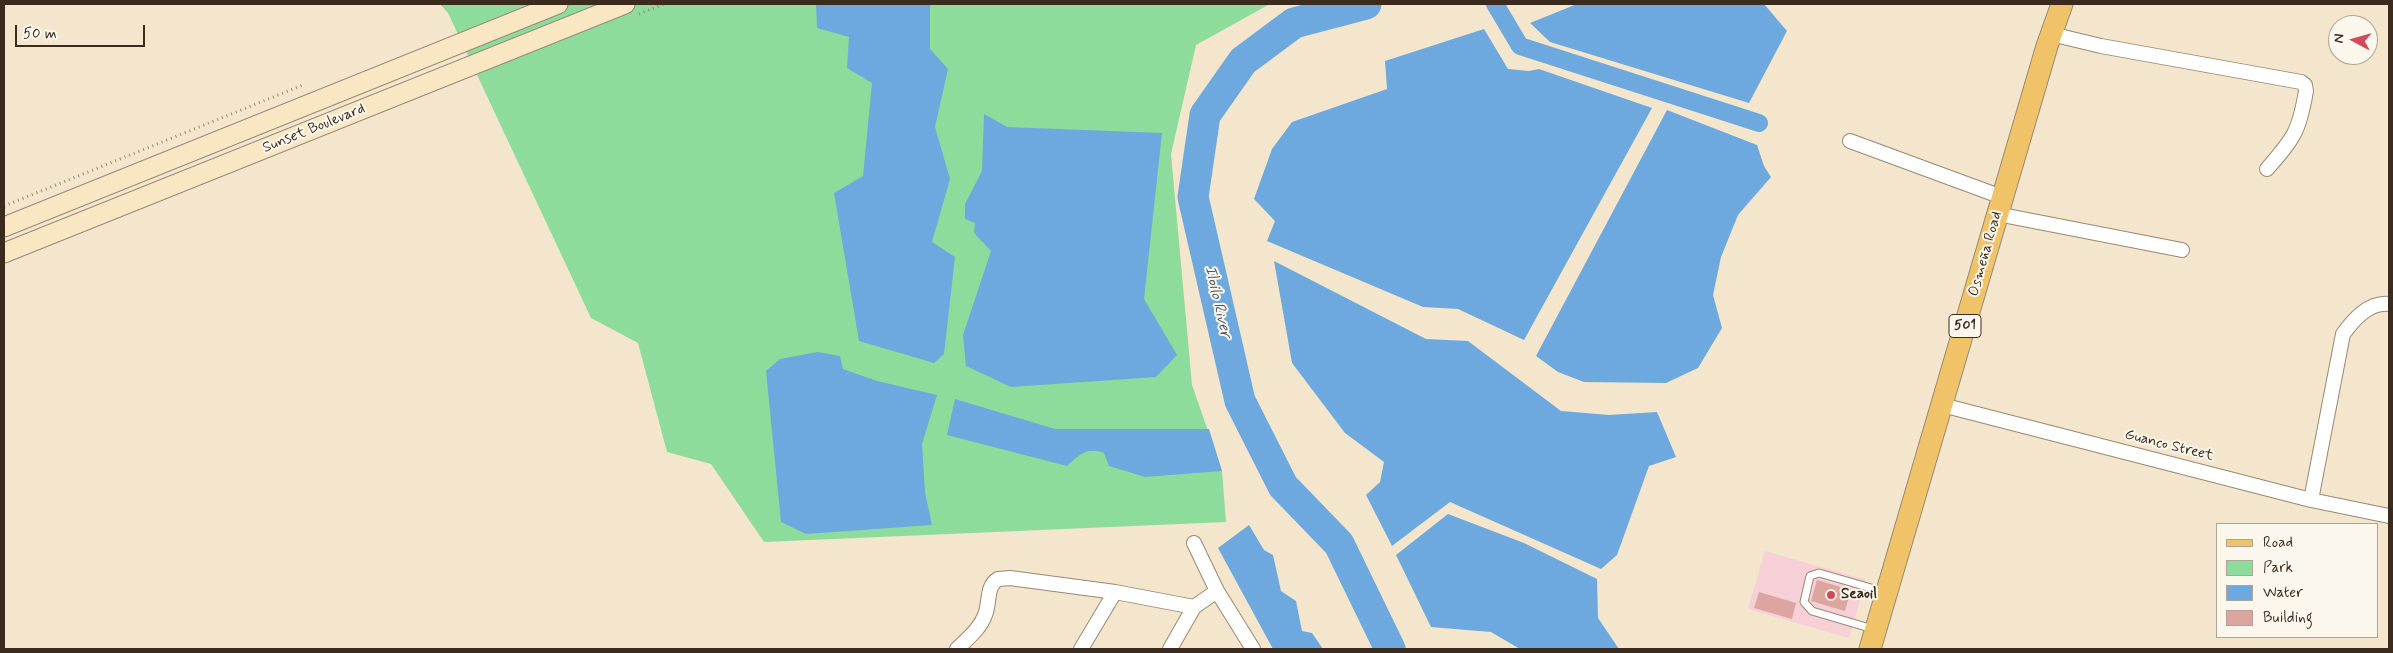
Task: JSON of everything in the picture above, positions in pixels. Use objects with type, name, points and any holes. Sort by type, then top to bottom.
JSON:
[{"type":"main road","name":"Sunset Boulevard","points":[[4,227],[558,4]]},
{"type":"main road","name":"Sunset Boulevard","points":[[4,253],[625,4]]},
{"type":"main road","name":"Osmeña Road","points":[[1873,639],[2051,34],[2062,4]]},
{"type":"street","points":[[2051,34],[2101,46],[2301,82],[2305,86],[2306,91],[2299,127],[2290,143],[2267,169]]},
{"type":"street","points":[[1850,141],[2000,206],[2182,250]]},
{"type":"street","points":[[2311,500],[2343,334],[2356,315],[2380,304],[2389,304]]},
{"type":"street","name":"Guanco Street","points":[[1942,405],[2311,500],[2389,516]]},
{"type":"street","points":[[1194,543],[1217,591],[1252,649]]},
{"type":"street","points":[[957,649],[983,620],[989,605],[990,588],[998,579],[1010,578],[1115,592],[1194,607]]},
{"type":"street","points":[[1170,649],[1194,607],[1217,591]]},
{"type":"street","points":[[1081,649],[1115,592]]},
{"type":"lane","points":[[1873,639],[1812,612],[1804,602],[1810,576],[1819,573],[1886,592]]},
{"type":"shaded area","points":[[1765,551],[1866,580],[1849,638],[1748,609]]},
{"type":"green space","points":[[440,4],[1270,4],[1196,45],[1171,154],[1192,385],[1222,471],[1226,522],[764,542],[711,464],[667,452],[638,343],[591,318],[448,13]]},
{"type":"water","points":[[816,4],[930,4],[930,49],[948,69],[935,127],[950,179],[932,242],[955,257],[944,354],[934,363],[859,341],[834,193],[863,176],[872,83],[847,68],[849,37],[817,28]]},
{"type":"water","points":[[1577,4],[1764,4],[1787,31],[1749,103],[1550,42],[1530,23]]},
{"type":"water","points":[[1484,29],[1508,69],[1529,71],[1539,69],[1652,108],[1524,340],[1458,309],[1423,307],[1267,241],[1275,221],[1254,199],[1272,149],[1292,122],[1387,89],[1385,61]]},
{"type":"water","points":[[1667,110],[1757,145],[1764,166],[1771,177],[1738,215],[1721,257],[1713,295],[1722,328],[1698,368],[1666,383],[1584,382],[1558,372],[1536,356]]},
{"type":"water","points":[[984,114],[1007,127],[1162,133],[1144,299],[1177,355],[1156,377],[1011,387],[966,366],[963,335],[991,251],[974,233],[975,223],[965,219],[965,204],[982,171]]},
{"type":"water","points":[[1274,261],[1426,339],[1468,341],[1561,411],[1609,415],[1657,412],[1676,457],[1649,466],[1617,555],[1601,569],[1450,502],[1392,546],[1366,495],[1380,482],[1384,462],[1345,433],[1292,363]]},
{"type":"water","points":[[818,352],[840,356],[843,369],[877,381],[937,395],[922,444],[925,492],[932,525],[806,534],[781,522],[766,371],[780,359]]},
{"type":"water","points":[[955,399],[1055,429],[1209,429],[1222,471],[1145,477],[1109,466],[1104,453],[1098,451],[1088,451],[1067,466],[947,435]]},
{"type":"water","points":[[1448,514],[1524,543],[1597,579],[1598,618],[1619,649],[1520,649],[1491,632],[1431,627],[1396,555]]},
{"type":"water","points":[[1249,525],[1264,550],[1273,555],[1281,591],[1296,601],[1302,631],[1312,633],[1323,649],[1273,649],[1218,548]]},
{"type":"building","name":"Seaoil","points":[[1817,580],[1851,590],[1845,611],[1811,601]]},
{"type":"building","points":[[1759,592],[1796,603],[1792,619],[1754,608]]},
{"type":"waterway","name":"Iloilo River","points":[[1366,4],[1294,23],[1243,61],[1205,115],[1193,197],[1240,401],[1283,486],[1339,544],[1390,649]]},
{"type":"waterway","points":[[1495,4],[1520,46],[1759,123]]},
{"type":"place","name":"Seaoil","points":[[1831,595]]}]
